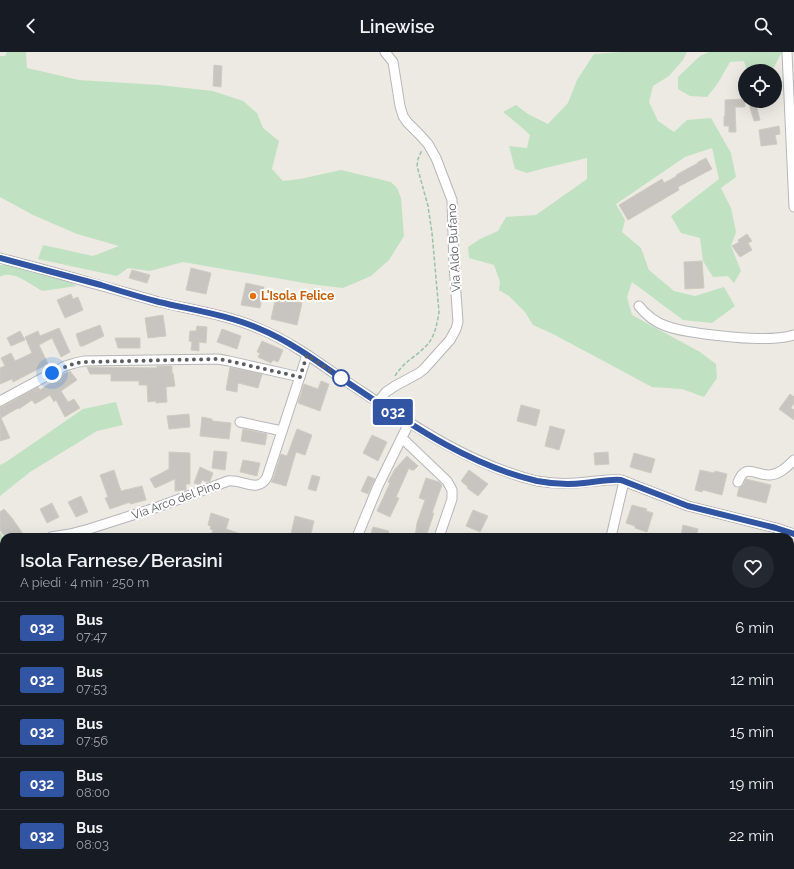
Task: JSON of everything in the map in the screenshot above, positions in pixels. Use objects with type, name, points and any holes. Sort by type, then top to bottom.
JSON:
[{"type":"street","name":"Via Aldo Bufano","points":[[378,402],[386,392],[424,369],[450,340],[458,322],[452,200],[436,158],[428,144],[403,116],[393,62],[385,52]]},
{"type":"street","points":[[787,52],[794,207]]},
{"type":"street","points":[[0,258],[159,302],[236,320],[262,329],[307,355],[436,439],[474,459],[501,470],[549,483],[565,484],[613,480],[624,481],[688,506],[791,533]]},
{"type":"street","points":[[639,306],[648,316],[656,321],[683,331],[718,336],[748,338],[775,338],[794,335]]},
{"type":"street","name":"Via Arco del Pino","points":[[74,533],[172,502],[228,481],[236,481],[256,486],[260,485],[267,477],[307,355]]},
{"type":"street","points":[[0,401],[65,366],[84,362],[218,359],[300,377]]},
{"type":"street","points":[[240,422],[282,430]]},
{"type":"street","points":[[359,533],[378,486],[410,423]]},
{"type":"street","points":[[402,438],[447,481],[452,490],[452,499],[440,533]]},
{"type":"street","points":[[738,482],[746,471],[770,475],[783,470],[794,460]]},
{"type":"street","points":[[612,533],[624,481]]},
{"type":"path","points":[[395,386],[395,376],[400,368],[427,344],[438,323],[439,312],[432,233],[428,206],[417,166],[421,151],[428,144]]},
{"type":"path","points":[[0,680],[0,692]]},
{"type":"green space","points":[[7,52],[26,52],[27,68],[79,80],[159,85],[213,91],[243,101],[257,113],[263,128],[279,141],[272,169],[283,181],[300,179],[341,170],[391,182],[397,188],[401,198],[404,236],[389,260],[371,276],[343,288],[310,284],[183,262],[150,271],[128,268],[117,276],[38,259],[43,245],[93,256],[119,246],[77,234],[33,215],[0,197],[0,56],[5,56]]},
{"type":"green space","points":[[620,52],[687,52],[683,60],[669,76],[653,86],[649,102],[658,121],[674,132],[687,120],[711,118],[731,153],[736,177],[721,188],[731,208],[736,232],[731,246],[741,271],[734,283],[728,276],[713,277],[703,261],[700,238],[681,233],[671,216],[719,179],[712,148],[685,157],[616,204],[625,220],[622,232],[641,248],[649,270],[674,291],[695,296],[724,287],[735,306],[712,323],[683,320],[632,282],[627,297],[632,315],[700,352],[716,364],[717,378],[704,397],[682,389],[652,387],[553,334],[533,325],[525,312],[509,296],[499,290],[500,282],[494,265],[469,258],[468,247],[480,239],[498,231],[506,217],[536,215],[587,179],[587,158],[527,173],[515,169],[509,146],[527,148],[530,135],[503,112],[516,105],[528,114],[548,124],[568,103],[577,80],[594,54]]},
{"type":"green space","points":[[709,52],[782,52],[776,64],[745,64],[744,61],[730,62],[718,83],[707,97],[690,96],[678,89],[678,77],[700,56]]},
{"type":"green space","points":[[0,265],[33,269],[77,286],[42,291],[16,276],[5,275],[0,277]]},
{"type":"green space","points":[[116,402],[123,425],[97,431],[30,472],[0,496],[0,465],[83,409]]},
{"type":"building","points":[[214,65],[222,66],[221,87],[213,86]]},
{"type":"building","points":[[738,99],[738,107],[735,107],[736,132],[729,132],[729,126],[724,126],[725,100]]},
{"type":"building","points":[[750,108],[757,108],[760,120],[754,121]]},
{"type":"building","points":[[779,126],[780,134],[775,135],[777,144],[761,146],[759,130]]},
{"type":"building","points":[[706,158],[712,169],[678,187],[679,190],[628,220],[619,205],[662,179],[664,183]]},
{"type":"building","points":[[747,234],[752,241],[748,243],[752,250],[740,257],[732,246],[739,242],[738,240]]},
{"type":"building","points":[[702,261],[704,288],[685,289],[684,262]]},
{"type":"building","points":[[191,268],[211,273],[206,294],[186,290]]},
{"type":"building","points":[[132,270],[150,275],[147,283],[129,278]]},
{"type":"building","name":"L'Isola Felice","points":[[246,283],[264,287],[260,308],[241,305]]},
{"type":"building","points":[[71,294],[73,299],[78,297],[83,310],[65,318],[57,300]]},
{"type":"building","points":[[276,297],[302,303],[297,325],[271,319]]},
{"type":"building","points":[[163,315],[166,336],[148,338],[145,318]]},
{"type":"building","points":[[100,325],[104,336],[80,346],[76,334]]},
{"type":"building","points":[[197,326],[207,327],[206,343],[199,342],[199,351],[191,350],[192,342],[189,341],[190,331],[196,331]]},
{"type":"building","points":[[59,328],[70,352],[61,357],[52,338],[39,345],[48,364],[13,382],[12,379],[0,384],[0,368],[5,366],[1,358],[11,353],[15,361],[32,353],[25,337],[38,331],[40,336]]},
{"type":"building","points":[[222,329],[241,336],[237,349],[217,342]]},
{"type":"building","points":[[20,331],[25,340],[11,346],[7,338]]},
{"type":"building","points":[[115,338],[140,338],[140,348],[118,348]]},
{"type":"building","points":[[262,341],[283,350],[278,362],[273,360],[271,363],[258,357],[260,353],[257,352]]},
{"type":"building","points":[[157,366],[172,366],[175,386],[166,387],[167,402],[148,402],[147,385],[139,385],[139,381],[111,381],[111,374],[90,374],[87,367],[157,368]]},
{"type":"building","points":[[230,367],[262,374],[258,388],[238,383],[237,392],[226,390]]},
{"type":"building","points":[[70,371],[77,380],[61,391],[68,402],[74,399],[80,408],[65,417],[56,400],[54,402],[50,395],[35,404],[32,400],[19,409],[18,408],[1,418],[10,438],[0,441],[0,407],[38,387],[40,390],[58,377]]},
{"type":"building","points":[[321,381],[329,384],[320,411],[298,403],[304,384],[318,389]]},
{"type":"building","points":[[790,394],[794,397],[794,403],[791,408],[794,410],[794,420],[779,409]]},
{"type":"building","points":[[521,405],[540,410],[536,426],[517,421]]},
{"type":"building","points":[[189,414],[190,427],[169,429],[167,416]]},
{"type":"building","points":[[202,417],[212,419],[212,421],[231,423],[229,439],[200,436]]},
{"type":"building","points":[[550,426],[565,430],[559,450],[545,446]]},
{"type":"building","points":[[243,429],[267,434],[265,445],[241,441]]},
{"type":"building","points":[[297,429],[312,435],[305,455],[296,452],[286,486],[271,482],[281,454],[287,456]]},
{"type":"building","points":[[372,435],[387,442],[378,461],[363,453]]},
{"type":"building","points":[[214,451],[227,452],[225,470],[212,468]]},
{"type":"building","points":[[169,452],[190,453],[190,484],[186,484],[186,490],[175,491],[175,479],[155,488],[150,479],[169,469]]},
{"type":"building","points":[[608,452],[609,464],[595,465],[594,453]]},
{"type":"building","points":[[634,453],[655,459],[651,473],[630,467]]},
{"type":"building","points":[[407,456],[418,466],[414,470],[409,468],[396,497],[399,498],[390,517],[377,511],[390,483],[388,482],[395,469]]},
{"type":"building","points":[[243,460],[260,463],[257,476],[240,472]]},
{"type":"building","points":[[200,467],[213,473],[210,481],[207,482],[202,480],[200,485],[194,483]]},
{"type":"building","points":[[114,470],[121,491],[142,486],[146,500],[130,504],[130,502],[110,509],[105,498],[108,497],[100,475]]},
{"type":"building","points":[[469,470],[488,484],[478,496],[467,488],[468,487],[461,481]]},
{"type":"building","points":[[700,470],[714,473],[715,471],[727,474],[722,495],[703,490],[702,492],[695,490]]},
{"type":"building","points":[[312,475],[320,477],[316,491],[308,489]]},
{"type":"building","points":[[368,476],[375,479],[368,494],[361,491]]},
{"type":"building","points":[[426,478],[439,482],[442,485],[432,513],[434,513],[427,533],[416,533],[417,523],[425,500],[419,498]]},
{"type":"building","points":[[746,479],[771,485],[766,503],[737,496],[739,488],[743,485]]},
{"type":"building","points":[[81,496],[88,512],[76,517],[68,502]]},
{"type":"building","points":[[52,503],[59,517],[47,523],[40,509]]},
{"type":"building","points":[[632,505],[647,509],[646,511],[653,513],[647,532],[626,523]]},
{"type":"building","points":[[4,509],[22,533],[2,533],[0,530],[0,512]]},
{"type":"building","points":[[473,510],[488,516],[480,532],[466,526]]},
{"type":"building","points":[[211,513],[229,519],[226,529],[238,533],[212,533],[213,530],[210,529],[211,526],[208,525]]},
{"type":"building","points":[[295,516],[314,521],[311,533],[291,533]]},
{"type":"building","points":[[683,525],[698,529],[697,533],[682,533]]},
{"type":"building","points":[[373,527],[389,531],[388,533],[371,533]]},
{"type":"bus line","name":"032","points":[[0,258],[159,302],[225,317],[262,329],[328,368],[436,439],[474,459],[501,470],[534,480],[565,484],[621,480],[688,506],[791,533]]},
{"type":"place","name":"L'Isola Felice","points":[[253,296]]},
{"type":"route","points":[[52,373],[65,366],[84,362],[218,359],[300,377],[307,355],[341,378]]}]
